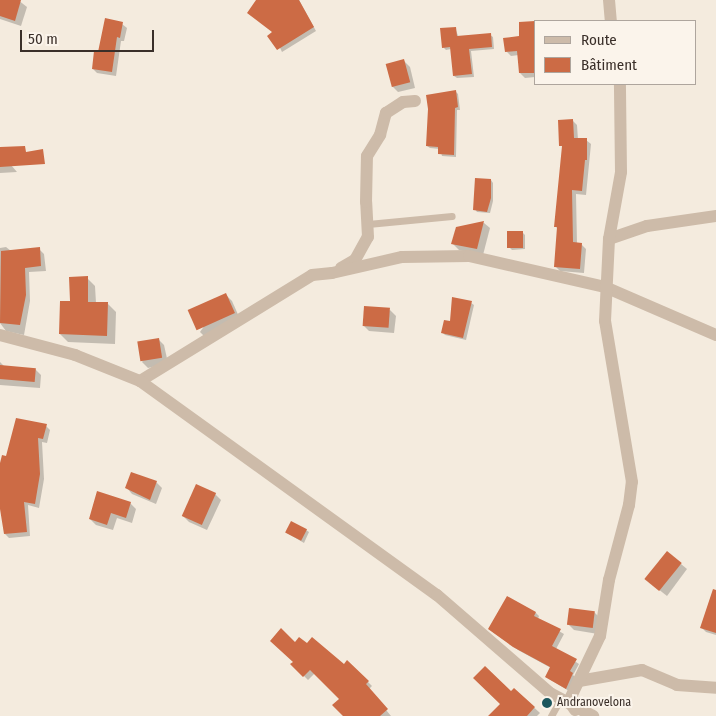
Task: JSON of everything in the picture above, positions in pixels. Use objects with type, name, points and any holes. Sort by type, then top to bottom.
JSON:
[{"type":"street","points":[[609,0],[611,20]]},
{"type":"street","points":[[565,699],[579,681],[600,636],[609,580],[632,482],[605,320],[605,287],[609,239],[621,172],[620,85]]},
{"type":"street","points":[[332,273],[355,260],[368,237],[367,156],[380,135],[386,113],[403,102],[415,101]]},
{"type":"street","points":[[609,239],[647,226],[716,216]]},
{"type":"street","points":[[140,381],[312,275],[332,273],[402,258],[469,256],[605,287],[716,335]]},
{"type":"street","points":[[0,335],[76,355],[140,381],[436,595],[550,693],[565,699],[593,716]]},
{"type":"street","points":[[579,681],[642,670],[678,685],[716,688]]},
{"type":"street","points":[[565,699],[580,716]]},
{"type":"lane","points":[[368,224],[452,216]]},
{"type":"lane","points":[[551,716],[565,699]]},
{"type":"building","points":[[0,0],[21,0],[15,21],[0,16]]},
{"type":"building","points":[[256,0],[299,0],[314,27],[277,50],[267,36],[272,32],[247,13]]},
{"type":"building","points":[[105,18],[123,22],[120,38],[117,37],[112,72],[92,69],[94,51],[98,52]]},
{"type":"building","points":[[534,21],[534,73],[519,73],[517,51],[505,52],[503,38],[519,36],[519,22]]},
{"type":"building","points":[[456,27],[457,36],[491,33],[492,47],[469,49],[472,74],[453,76],[450,47],[442,48],[440,28]]},
{"type":"building","points":[[404,59],[410,82],[392,87],[386,64]]},
{"type":"building","points":[[456,90],[458,107],[455,108],[454,155],[438,154],[438,147],[426,146],[428,109],[426,95]]},
{"type":"building","points":[[573,119],[574,138],[587,138],[587,160],[585,160],[582,191],[572,190],[573,242],[582,243],[580,269],[554,267],[557,227],[554,227],[562,146],[559,146],[558,120]]},
{"type":"building","points":[[25,146],[26,152],[43,149],[45,164],[0,167],[0,147]]},
{"type":"building","points":[[475,178],[491,179],[491,198],[487,212],[473,210]]},
{"type":"building","points":[[484,221],[477,249],[451,244],[456,227]]},
{"type":"building","points":[[507,231],[523,231],[523,248],[507,248]]},
{"type":"building","points":[[40,247],[41,266],[25,268],[26,295],[20,325],[0,323],[1,251]]},
{"type":"building","points":[[88,276],[88,302],[108,302],[107,336],[59,334],[60,301],[70,301],[69,277]]},
{"type":"building","points":[[226,293],[235,313],[197,330],[188,310]]},
{"type":"building","points":[[452,297],[472,301],[463,338],[441,333],[444,320],[450,321]]},
{"type":"building","points":[[364,306],[390,308],[389,328],[363,326]]},
{"type":"building","points":[[159,338],[162,358],[140,361],[137,341]]},
{"type":"building","points":[[0,365],[36,368],[35,382],[0,379]]},
{"type":"building","points":[[16,418],[47,424],[43,439],[38,438],[40,474],[35,504],[24,502],[27,532],[4,534],[0,509],[0,463],[2,455],[6,456]]},
{"type":"building","points":[[131,472],[157,481],[150,500],[125,488]]},
{"type":"building","points":[[196,484],[216,493],[202,525],[182,516]]},
{"type":"building","points":[[97,491],[131,502],[126,518],[111,513],[107,525],[89,519]]},
{"type":"building","points":[[291,521],[307,529],[301,541],[285,533]]},
{"type":"building","points":[[667,551],[682,563],[659,591],[644,579]]},
{"type":"building","points":[[713,589],[716,590],[716,633],[700,628]]},
{"type":"building","points":[[507,596],[536,612],[534,616],[561,629],[552,646],[577,659],[570,671],[573,673],[566,689],[545,677],[550,667],[513,647],[488,629]]},
{"type":"building","points":[[569,608],[595,611],[593,628],[567,625]]},
{"type":"building","points":[[281,628],[295,642],[299,637],[307,643],[312,637],[344,664],[347,660],[369,681],[366,684],[388,709],[380,716],[343,716],[332,705],[339,699],[310,670],[303,677],[290,664],[293,662],[270,641]]},
{"type":"building","points":[[485,666],[511,691],[514,688],[535,707],[527,716],[488,716],[500,704],[473,678]]},
{"type":"place","name":"Andranovelona","points":[[547,703]]}]
